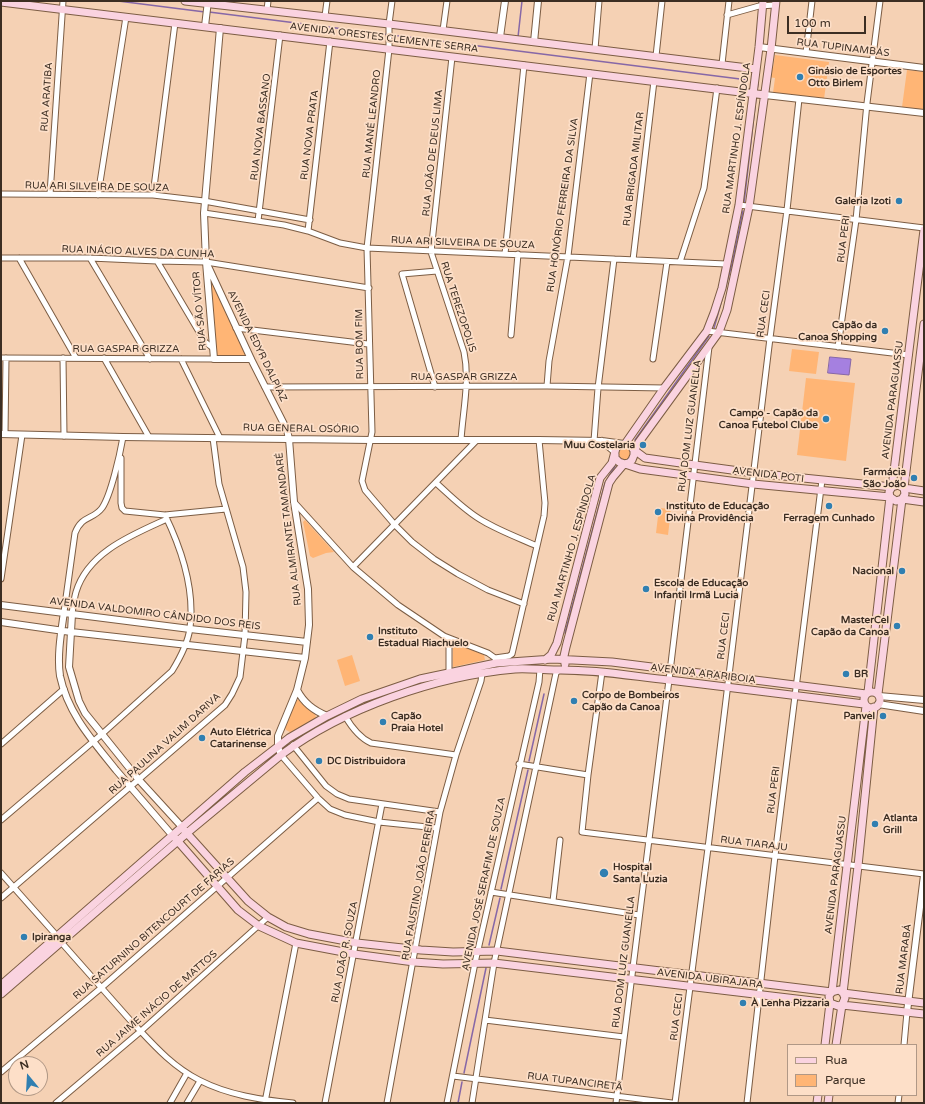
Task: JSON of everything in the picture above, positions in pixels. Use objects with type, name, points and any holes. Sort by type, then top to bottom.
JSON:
[{"type":"main road","name":"AVENIDA ORESTES CLEMENTE SERRA","points":[[185,1],[207,5],[325,16],[389,27],[443,30],[756,69]]},
{"type":"main road","name":"AVENIDA ORESTES CLEMENTE SERRA","points":[[1,2],[62,6],[126,17],[175,23],[205,23],[220,28],[765,95]]},
{"type":"main road","name":"RUA MARTINHO J. ESPÍNDOLA","points":[[540,669],[539,664],[551,655],[557,643],[600,478],[612,462],[616,448],[625,444],[664,388],[707,331],[714,313],[722,288],[739,205],[759,47],[763,3]]},
{"type":"main road","name":"RUA MARTINHO J. ESPÍNDOLA","points":[[560,669],[564,665],[566,647],[609,483],[624,464],[629,463],[632,460],[634,451],[719,332],[727,310],[749,207],[771,49],[775,3]]},
{"type":"main road","name":"AVENIDA PARAGUASSU","points":[[867,693],[890,497],[889,492],[892,487],[924,229]]},
{"type":"main road","points":[[879,695],[873,692],[867,693],[863,698],[865,705],[876,706],[879,695],[902,499],[905,494],[904,488],[922,357],[924,324]]},
{"type":"main road","name":"AVENIDA POTI","points":[[625,444],[629,445],[634,451],[644,458],[754,473],[892,487],[898,485],[904,488],[924,491]]},
{"type":"main road","points":[[615,453],[619,462],[624,464]]},
{"type":"main road","name":"AVENIDA POTI","points":[[624,464],[640,468],[753,484],[890,497],[896,501],[902,499],[924,502]]},
{"type":"main road","name":"AVENIDA ARARIBOIA","points":[[59,939],[172,835],[245,772],[278,746],[300,731],[362,699],[420,679],[450,673],[495,660],[565,659],[631,664],[867,693]]},
{"type":"main road","points":[[611,673],[612,662]]},
{"type":"main road","points":[[629,676],[631,664]]},
{"type":"main road","name":"AVENIDA ARARIBOIA","points":[[59,939],[293,746],[345,716],[375,703],[414,690],[451,680],[516,669],[560,669],[611,673],[865,705]]},
{"type":"main road","points":[[685,682],[686,671]]},
{"type":"main road","points":[[754,691],[755,679]]},
{"type":"main road","name":"AVENIDA PARAGUASSU","points":[[825,1044],[830,1003],[828,998],[832,992],[865,705]]},
{"type":"main road","name":"AVENIDA PARAGUASSU","points":[[836,1044],[842,1005],[845,998],[843,993],[876,706]]},
{"type":"main road","name":"AVENIDA UBIRAJARA","points":[[182,827],[248,901],[268,917],[286,927],[309,934],[357,943],[416,950],[453,952],[497,951],[832,992],[836,990],[843,993],[924,1003]]},
{"type":"main road","name":"AVENIDA UBIRAJARA","points":[[172,835],[238,910],[259,926],[296,943],[354,954],[414,962],[443,964],[494,963],[830,1003],[838,1006],[842,1005],[924,1014]]},
{"type":"main road","points":[[1,985],[59,939]]},
{"type":"main road","points":[[1,994],[59,939]]},
{"type":"street","points":[[267,10],[268,1]]},
{"type":"street","points":[[325,16],[327,1]]},
{"type":"street","name":"RUA MANÉ LEANDRO","points":[[367,248],[389,49],[389,27],[392,1]]},
{"type":"street","points":[[443,30],[447,1]]},
{"type":"street","points":[[500,37],[505,1]]},
{"type":"street","points":[[534,42],[538,1]]},
{"type":"street","points":[[595,50],[599,1]]},
{"type":"street","points":[[656,56],[662,1]]},
{"type":"street","points":[[722,64],[729,1]]},
{"type":"street","points":[[806,54],[812,1]]},
{"type":"street","name":"RUA PERI","points":[[838,347],[856,220],[866,106],[880,1]]},
{"type":"street","points":[[727,15],[763,3],[775,3]]},
{"type":"street","points":[[205,23],[207,5]]},
{"type":"street","name":"RUA ARATIBA","points":[[50,194],[62,6]]},
{"type":"street","points":[[98,195],[126,17]]},
{"type":"street","points":[[153,195],[175,23]]},
{"type":"street","name":"RUA SÃO VÍTOR","points":[[214,359],[206,262],[204,201],[220,28]]},
{"type":"street","name":"RUA NOVA BASSANO","points":[[258,221],[280,35]]},
{"type":"street","name":"RUA NOVA PRATA","points":[[308,231],[330,41]]},
{"type":"street","name":"RUA TUPINAMBÁS","points":[[759,47],[924,68]]},
{"type":"street","name":"RUA JOÃO DE DEUS LIMA","points":[[431,252],[452,57]]},
{"type":"street","points":[[506,254],[524,65]]},
{"type":"street","name":"RUA HONÓRIO FERREIRA DA SILVA","points":[[547,386],[549,361],[568,256],[590,73]]},
{"type":"street","name":"RUA BRIGADA MILITAR","points":[[633,260],[654,81]]},
{"type":"street","points":[[680,262],[704,188],[717,88]]},
{"type":"street","points":[[765,95],[924,113]]},
{"type":"street","name":"RUA CECI","points":[[673,1103],[692,974],[708,848],[726,687],[753,484],[787,210],[799,99]]},
{"type":"street","name":"RUA ARI SILVEIRA DE SOUZA","points":[[1,194],[153,195],[204,201],[310,220]]},
{"type":"street","points":[[739,205],[787,210],[924,229]]},
{"type":"street","name":"RUA ARI SILVEIRA DE SOUZA","points":[[204,213],[284,225],[308,231],[340,243],[367,248],[726,264]]},
{"type":"street","name":"RUA BOM FIM","points":[[367,248],[369,288],[368,344],[372,432],[362,481],[365,490],[395,526],[412,542],[434,559],[488,590],[524,604]]},
{"type":"street","name":"RUA TEREZOPOLIS","points":[[431,252],[466,362],[466,387],[461,440]]},
{"type":"street","points":[[511,335],[518,254]]},
{"type":"street","name":"RUA INÁCIO ALVES DA CUNHA","points":[[1,258],[90,258],[206,262],[369,288]]},
{"type":"street","points":[[19,258],[76,358]]},
{"type":"street","points":[[90,258],[150,358]]},
{"type":"street","points":[[594,441],[598,388],[614,259]]},
{"type":"street","points":[[157,261],[205,342],[213,348]]},
{"type":"street","name":"AVENIDA EDYR DALPIAZ","points":[[206,262],[236,328],[287,430],[289,439]]},
{"type":"street","points":[[653,359],[667,262]]},
{"type":"street","points":[[435,387],[402,274],[437,271]]},
{"type":"street","points":[[236,328],[368,344]]},
{"type":"street","points":[[707,331],[909,355]]},
{"type":"street","name":"RUA DOM LUIZ GUANELLA","points":[[616,1103],[709,346]]},
{"type":"street","points":[[3,358],[3,434]]},
{"type":"street","name":"RUA GASPAR GRIZZA","points":[[3,358],[251,359]]},
{"type":"street","points":[[63,358],[64,436]]},
{"type":"street","points":[[104,358],[149,437]]},
{"type":"street","points":[[181,359],[220,438]]},
{"type":"street","name":"RUA GASPAR GRIZZA","points":[[265,387],[547,386],[664,388]]},
{"type":"street","name":"RUA GENERAL OSÓRIO","points":[[3,434],[371,440],[539,440],[594,441],[625,444]]},
{"type":"street","points":[[1,579],[22,435]]},
{"type":"street","points":[[123,437],[121,453],[122,508],[129,512],[166,517],[226,509]]},
{"type":"street","name":"RUA PAULINA VALIM DARIVA","points":[[1,898],[225,705],[240,677],[246,635],[246,592],[243,567],[219,484],[213,438]]},
{"type":"street","name":"RUA ALMIRANTE TAMANDARÉ","points":[[281,755],[278,746],[278,736],[297,690],[305,658],[308,625],[308,589],[294,502],[289,439]]},
{"type":"street","points":[[353,567],[395,526],[477,440]]},
{"type":"street","points":[[294,502],[353,567],[398,605],[444,636],[495,660],[512,654],[544,516],[545,503],[539,440]]},
{"type":"street","points":[[602,442],[615,453]]},
{"type":"street","points":[[121,453],[106,501],[101,510],[81,522],[76,533],[64,612],[59,669],[64,690],[78,721],[172,835]]},
{"type":"street","name":"RUA PERI","points":[[747,1103],[775,856],[822,480]]},
{"type":"street","points":[[436,483],[481,521],[537,546]]},
{"type":"street","points":[[166,517],[119,542],[104,552],[80,581],[76,592],[72,614],[69,667],[74,686],[85,713],[139,780],[182,827]]},
{"type":"street","points":[[1,820],[102,734],[172,671],[178,660],[186,644],[190,629],[190,596],[185,566],[166,517]]},
{"type":"street","name":"AVENIDA VALDOMIRO CÂNDIDO DOS REIS","points":[[1,605],[307,642]]},
{"type":"street","points":[[1,622],[71,632],[305,658]]},
{"type":"street","points":[[444,636],[449,646],[450,673]]},
{"type":"street","points":[[59,669],[69,667]]},
{"type":"street","name":"AVENIDA JOSÉ SERAFIM DE SOUZA","points":[[447,1103],[475,963],[519,764],[539,682],[540,669]]},
{"type":"street","points":[[472,1103],[494,963],[556,673],[560,669]]},
{"type":"street","points":[[519,764],[588,775],[602,672]]},
{"type":"street","name":"RUA FAUSTINO JOÃO PEREIRA","points":[[387,1103],[414,962],[440,812],[456,755],[482,674]]},
{"type":"street","points":[[1,744],[64,690],[74,686]]},
{"type":"street","points":[[297,690],[302,699],[310,707],[317,712],[328,716]]},
{"type":"street","points":[[879,695],[924,700]]},
{"type":"street","points":[[876,706],[924,711]]},
{"type":"street","points":[[345,716],[351,727],[361,737],[372,744],[456,755]]},
{"type":"street","points":[[293,746],[326,786],[337,794],[349,799],[440,812]]},
{"type":"street","points":[[281,755],[330,810],[345,815],[379,822],[437,828]]},
{"type":"street","name":"RUA TIARAJU","points":[[588,775],[582,832],[924,874]]},
{"type":"street","name":"RUA SATURNINO BITENCOURT DE FARIAS","points":[[1,1072],[101,988],[318,798]]},
{"type":"street","name":"RUA JOÃO R. SOUZA","points":[[325,1103],[357,943],[382,804]]},
{"type":"street","points":[[553,901],[560,840]]},
{"type":"street","points":[[1,873],[101,988],[165,1058],[200,1081],[233,1094],[265,1102],[293,1103]]},
{"type":"street","name":"RUA MARABÁ","points":[[904,1044],[924,874]]},
{"type":"street","points":[[491,892],[639,914]]},
{"type":"street","name":"RUA JAIME INÁCIO DE MATTOS","points":[[56,1103],[140,1031],[268,917]]},
{"type":"street","points":[[265,1102],[296,943]]},
{"type":"street","points":[[485,1020],[624,1038]]},
{"type":"street","points":[[170,1103],[187,1073]]},
{"type":"street","name":"RUA TUPANCIRETÃ","points":[[453,1076],[673,1103]]},
{"type":"street","points":[[186,1103],[200,1081]]},
{"type":"green space","name":"Ginásio de Esportes Otto Birlem","points":[[775,55],[829,62],[824,99],[773,93],[775,78],[769,77],[770,68],[773,68]]},
{"type":"green space","points":[[907,70],[924,72],[924,110],[902,107]]},
{"type":"green space","points":[[210,279],[246,356],[216,355]]},
{"type":"green space","points":[[792,349],[819,352],[816,374],[789,371]]},
{"type":"green space","name":"Campo - Capão da Canoa Futebol Clube","points":[[806,378],[855,383],[846,461],[797,455]]},
{"type":"green space","points":[[625,448],[629,450],[631,454],[629,458],[625,460],[621,458],[619,454],[621,450]]},
{"type":"green space","points":[[659,508],[671,509],[668,535],[656,533]]},
{"type":"green space","points":[[305,520],[334,552],[326,553],[313,558],[310,556],[303,522]]},
{"type":"green space","points":[[455,643],[484,655],[485,660],[453,667],[453,645]]},
{"type":"green space","points":[[352,655],[360,681],[345,686],[337,660]]},
{"type":"green space","points":[[296,700],[300,700],[315,712],[316,718],[292,733],[286,730],[285,727]]},
{"type":"shaded area","points":[[830,357],[851,359],[849,375],[828,373]]},
{"type":"waterway","points":[[118,1],[205,12]]},
{"type":"waterway","points":[[518,37],[522,1]]},
{"type":"waterway","points":[[209,12],[748,80]]},
{"type":"waterway","points":[[757,90],[758,84]]},
{"type":"waterway","points":[[744,203],[756,98]]},
{"type":"waterway","points":[[714,328],[732,264],[743,211]]},
{"type":"waterway","points":[[635,440],[709,336]]},
{"type":"waterway","points":[[565,633],[605,483],[615,466]]},
{"type":"waterway","points":[[529,761],[544,694]]},
{"type":"waterway","points":[[501,889],[528,770]]},
{"type":"waterway","points":[[489,945],[500,898]]},
{"type":"waterway","points":[[464,1073],[486,968]]},
{"type":"waterway","points":[[458,1103],[462,1082]]},
{"type":"place","name":"Ginásio de Esportes Otto Birlem","points":[[800,77]]},
{"type":"place","name":"Galeria Izoti","points":[[899,201]]},
{"type":"place","name":"Capão da Canoa Shopping","points":[[885,331]]},
{"type":"place","name":"Campo - Capão da Canoa Futebol Clube","points":[[826,419]]},
{"type":"place","name":"Muu Costelaria","points":[[643,445]]},
{"type":"place","name":"Farmácia São João","points":[[914,478]]},
{"type":"place","name":"Ferragem Cunhado","points":[[829,506]]},
{"type":"place","name":"Instituto de Educação Divina Providência","points":[[658,512]]},
{"type":"place","name":"Nacional","points":[[902,571]]},
{"type":"place","name":"Escola de Educação Infantil Irmã Lucia","points":[[646,589]]},
{"type":"place","name":"MasterCel Capão da Canoa","points":[[897,626]]},
{"type":"place","name":"Instituto Estadual Riachuelo","points":[[370,637]]},
{"type":"place","name":"BR","points":[[846,674]]},
{"type":"place","name":"Corpo de Bombeiros Capão da Canoa","points":[[574,701]]},
{"type":"place","name":"Panvel","points":[[883,716]]},
{"type":"place","name":"Capão Praia Hotel","points":[[383,722]]},
{"type":"place","name":"Auto Elétrica Catarinense","points":[[202,738]]},
{"type":"place","name":"DC Distribuidora","points":[[319,761]]},
{"type":"place","name":"Atlanta Grill","points":[[875,824]]},
{"type":"place","name":"Hospital Santa Luzia","points":[[604,873]]},
{"type":"place","name":"Ipiranga","points":[[24,937]]},
{"type":"place","name":"À Lenha Pizzaria","points":[[743,1003]]}]
